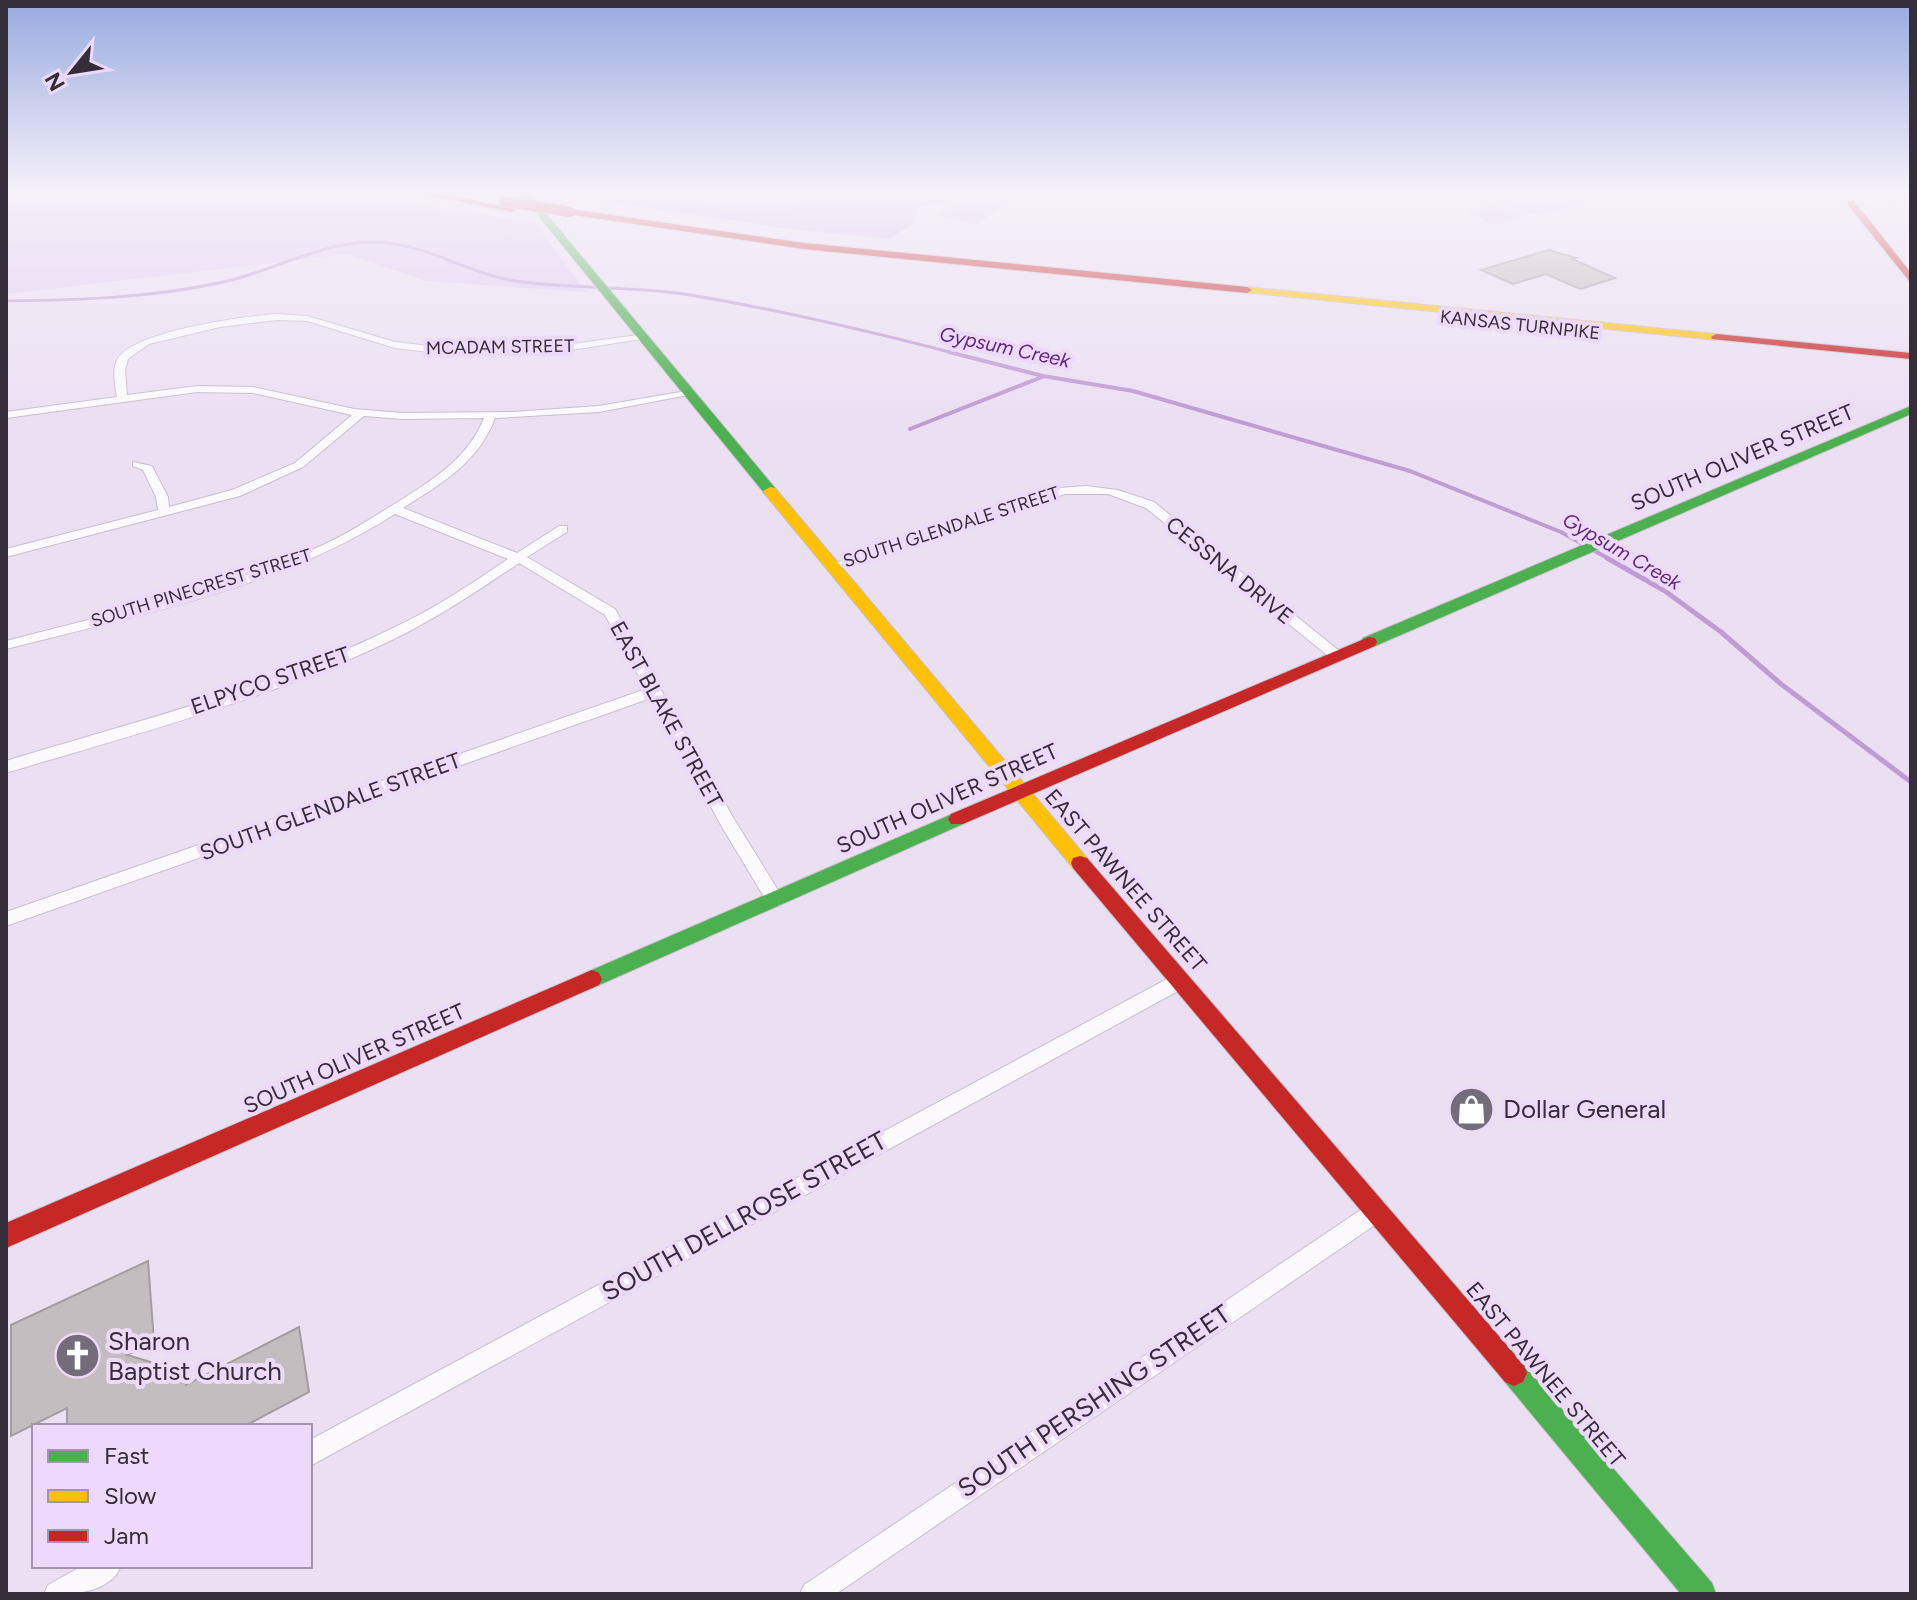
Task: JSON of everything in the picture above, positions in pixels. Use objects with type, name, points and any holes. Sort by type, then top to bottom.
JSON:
[{"type":"main road","name":"EAST PAWNEE STREET","points":[[585,267],[1019,792],[1377,1210],[1685,1588]]},
{"type":"main road","name":"KANSAS TURNPIKE","points":[[930,267],[1911,365]]},
{"type":"main road","name":"KANSAS TURNPIKE","points":[[1007,267],[1911,356]]},
{"type":"main road","name":"SOUTH OLIVER STREET","points":[[6,1236],[1019,792],[1911,410]]},
{"type":"street","name":"MCADAM STREET","points":[[122,398],[119,364],[121,357],[131,349],[161,339],[276,317],[310,318],[374,340],[424,348],[562,348],[642,336]]},
{"type":"street","points":[[6,415],[197,389],[253,390],[362,412],[403,416],[599,409],[688,392]]},
{"type":"street","points":[[6,553],[236,493],[299,465],[362,412]]},
{"type":"street","name":"SOUTH PINECREST STREET","points":[[6,645],[221,585],[318,551],[394,509],[453,471],[477,445],[491,415]]},
{"type":"street","points":[[137,464],[148,468],[162,497],[164,512]]},
{"type":"street","name":"SOUTH GLENDALE STREET","points":[[832,566],[1063,491],[1101,489],[1118,493]]},
{"type":"street","name":"CESSNA DRIVE","points":[[1118,493],[1150,505],[1337,656]]},
{"type":"street","name":"EAST BLAKE STREET","points":[[394,509],[518,559],[579,590],[610,612],[775,900]]},
{"type":"street","name":"ELPYCO STREET","points":[[6,767],[293,677],[399,631],[563,529]]},
{"type":"street","name":"SOUTH GLENDALE STREET","points":[[6,919],[654,692]]},
{"type":"street","name":"SOUTH DELLROSE STREET","points":[[312,1453],[725,1225],[1180,980]]},
{"type":"street","name":"SOUTH PERSHING STREET","points":[[813,1594],[1377,1210]]},
{"type":"street","points":[[57,1594],[104,1568]]},
{"type":"shaded area","points":[[6,267],[239,267],[6,294]]},
{"type":"shaded area","points":[[384,267],[567,267],[586,292],[426,281]]},
{"type":"building","points":[[1492,267],[1589,267],[1615,278],[1580,289],[1546,274],[1513,284],[1481,270]]},
{"type":"building","name":"Sharon Baptist Church","points":[[148,1261],[154,1342],[127,1355],[185,1372],[186,1385],[299,1327],[309,1392],[249,1424],[67,1424],[67,1408],[11,1436],[11,1325]]},
{"type":"waterway","name":"Gypsum Creek","points":[[6,301],[88,299],[169,292],[244,277],[274,267]]},
{"type":"waterway","name":"Gypsum Creek","points":[[466,267],[509,280],[690,295],[757,307],[954,353]]},
{"type":"waterway","name":"Gypsum Creek","points":[[949,352],[954,353]]},
{"type":"waterway","name":"Gypsum Creek","points":[[954,353],[1043,376],[1133,391],[1410,471],[1561,532],[1611,560]]},
{"type":"waterway","points":[[910,429],[1042,377]]},
{"type":"waterway","name":"Gypsum Creek","points":[[1607,558],[1665,591],[1721,632],[1781,684],[1911,782]]},
{"type":"traffic: fast","points":[[585,267],[770,491]]},
{"type":"traffic: fast","points":[[1369,642],[1911,410]]},
{"type":"traffic: fast","points":[[592,979],[957,819]]},
{"type":"traffic: fast","points":[[1514,1373],[1701,1594]]},
{"type":"traffic: slow","points":[[1247,290],[1716,337]]},
{"type":"traffic: slow","points":[[770,491],[1080,863]]},
{"type":"traffic: jam","points":[[1012,267],[1247,290]]},
{"type":"traffic: jam","points":[[1901,267],[1911,280]]},
{"type":"traffic: jam","points":[[1716,337],[1911,356]]},
{"type":"traffic: jam","points":[[957,819],[1369,642]]},
{"type":"traffic: jam","points":[[1080,863],[1514,1373]]},
{"type":"traffic: jam","points":[[6,1236],[592,979]]},
{"type":"place","name":"Dollar General","points":[[1472,1109]]},
{"type":"place","name":"Sharon Baptist Church","points":[[77,1356]]}]
